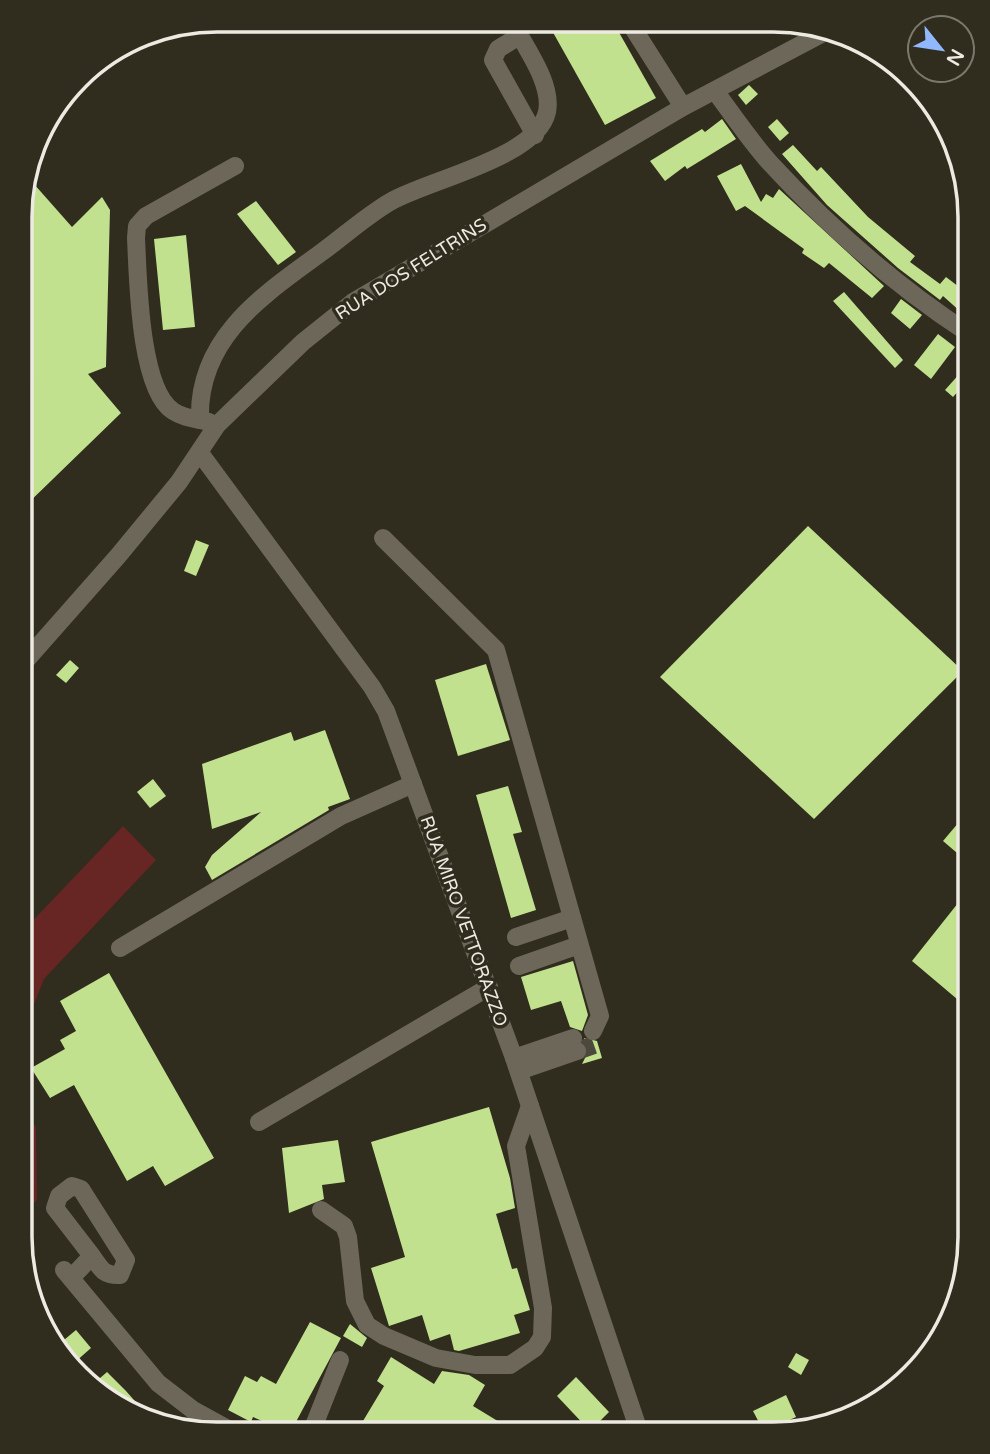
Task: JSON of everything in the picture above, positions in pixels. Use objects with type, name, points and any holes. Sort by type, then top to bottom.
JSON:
[{"type":"street","points":[[513,31],[493,60],[535,135]]},
{"type":"street","points":[[200,419],[199,399],[204,379],[220,340],[255,301],[391,201],[482,165],[535,135],[547,115],[549,95],[517,31]]},
{"type":"street","points":[[635,31],[683,107]]},
{"type":"street","name":"RUA DOS FELTRINS","points":[[32,653],[118,556],[200,453],[217,425],[303,342],[354,302],[683,107],[816,37]]},
{"type":"street","points":[[715,92],[769,162],[807,201],[886,274],[958,326]]},
{"type":"street","points":[[217,425],[173,411],[162,401],[155,385],[141,325],[137,226],[146,216],[235,166]]},
{"type":"street","name":"RUA MIRO VETTORAZZO","points":[[200,453],[372,687],[386,711],[517,1064],[636,1422]]},
{"type":"street","points":[[383,538],[496,650],[600,1016],[593,1031]]},
{"type":"street","points":[[120,948],[341,816],[413,784]]},
{"type":"street","points":[[516,936],[572,918]]},
{"type":"street","points":[[519,966],[579,945]]},
{"type":"street","points":[[259,1122],[489,987]]},
{"type":"street","points":[[517,1064],[575,1044]]},
{"type":"street","points":[[321,1210],[344,1226],[348,1237],[355,1301],[367,1325],[384,1336],[436,1358],[475,1365],[510,1365],[535,1348],[542,1337],[543,1308],[516,1146],[530,1106]]},
{"type":"street","points":[[72,1186],[81,1189],[118,1246],[126,1260],[125,1268],[120,1275],[110,1276],[104,1273],[92,1256],[55,1208],[59,1196],[72,1186]]},
{"type":"street","points":[[92,1256],[67,1274],[158,1383],[176,1399],[214,1422]]},
{"type":"street","points":[[315,1422],[340,1360]]},
{"type":"shaded area","points":[[123,826],[156,860],[44,979],[32,1009],[32,921]]},
{"type":"shaded area","points":[[32,1122],[36,1127],[37,1200],[32,1204]]},
{"type":"building","points":[[552,31],[618,31],[656,98],[605,125]]},
{"type":"building","points":[[749,85],[758,94],[746,105],[738,95]]},
{"type":"building","points":[[722,119],[736,139],[687,169],[685,166],[665,181],[650,161],[702,129],[705,132]]},
{"type":"building","points":[[777,119],[789,133],[780,141],[768,127]]},
{"type":"building","points":[[793,145],[817,171],[821,167],[868,217],[915,256],[910,262],[940,284],[946,277],[958,286],[958,309],[943,296],[940,300],[898,268],[827,205],[782,154]]},
{"type":"building","points":[[741,164],[761,202],[766,194],[773,198],[779,189],[884,286],[872,298],[829,263],[824,268],[802,253],[804,249],[745,206],[736,211],[717,176]]},
{"type":"building","points":[[34,185],[72,227],[102,197],[110,210],[106,367],[88,374],[121,413],[32,499],[32,217]]},
{"type":"building","points":[[256,201],[296,252],[278,265],[237,214]]},
{"type":"building","points":[[186,235],[195,327],[163,330],[154,239]]},
{"type":"building","points":[[844,292],[903,360],[895,368],[833,301]]},
{"type":"building","points":[[901,299],[922,315],[910,329],[891,313]]},
{"type":"building","points":[[938,334],[955,347],[931,379],[914,365]]},
{"type":"building","points":[[958,376],[958,391],[953,397],[945,390]]},
{"type":"building","points":[[808,526],[958,666],[958,676],[814,819],[660,677]]},
{"type":"building","points":[[196,540],[209,545],[196,576],[184,571]]},
{"type":"building","points":[[70,660],[79,668],[66,683],[56,675]]},
{"type":"building","points":[[486,664],[510,740],[458,756],[435,680]]},
{"type":"building","points":[[325,730],[350,799],[328,807],[329,810],[212,880],[205,867],[212,855],[261,812],[212,829],[202,764],[291,732],[294,741]]},
{"type":"building","points":[[153,779],[166,796],[150,808],[137,792]]},
{"type":"building","points":[[508,786],[522,832],[513,834],[536,910],[511,918],[476,795]]},
{"type":"building","points":[[958,823],[958,854],[943,841]]},
{"type":"building","points":[[958,903],[957,999],[912,961]]},
{"type":"building","points":[[573,961],[588,1015],[582,1031],[570,1027],[561,1001],[531,1010],[521,977]]},
{"type":"building","points":[[109,973],[214,1158],[165,1186],[153,1166],[127,1181],[74,1085],[50,1098],[32,1070],[65,1049],[60,1040],[76,1031],[60,1001]]},
{"type":"building","points":[[584,1038],[597,1041],[602,1058],[582,1064],[588,1052]]},
{"type":"building","points":[[489,1107],[510,1178],[515,1208],[496,1214],[512,1269],[517,1268],[530,1310],[514,1315],[520,1333],[459,1351],[454,1350],[450,1334],[430,1341],[422,1315],[389,1326],[371,1268],[405,1257],[371,1142]]},
{"type":"building","points":[[338,1140],[345,1182],[322,1185],[324,1199],[289,1213],[282,1148]]},
{"type":"building","points":[[310,1322],[341,1338],[296,1422],[265,1422],[253,1417],[251,1422],[228,1410],[245,1376],[257,1382],[261,1376],[276,1384]]},
{"type":"building","points":[[350,1324],[367,1338],[362,1347],[343,1336]]},
{"type":"building","points":[[76,1330],[91,1348],[78,1359],[63,1341]]},
{"type":"building","points":[[796,1353],[809,1360],[801,1375],[788,1367]]},
{"type":"building","points":[[391,1357],[434,1384],[442,1371],[469,1375],[485,1385],[473,1406],[499,1422],[364,1422],[384,1386],[377,1381]]},
{"type":"building","points":[[107,1372],[138,1404],[124,1398],[99,1379]]},
{"type":"building","points":[[576,1377],[609,1412],[599,1422],[582,1422],[557,1396]]},
{"type":"building","points":[[786,1395],[796,1417],[785,1422],[759,1422],[753,1411]]},
{"type":"tunnel","points":[[577,1051],[597,1044]]}]
